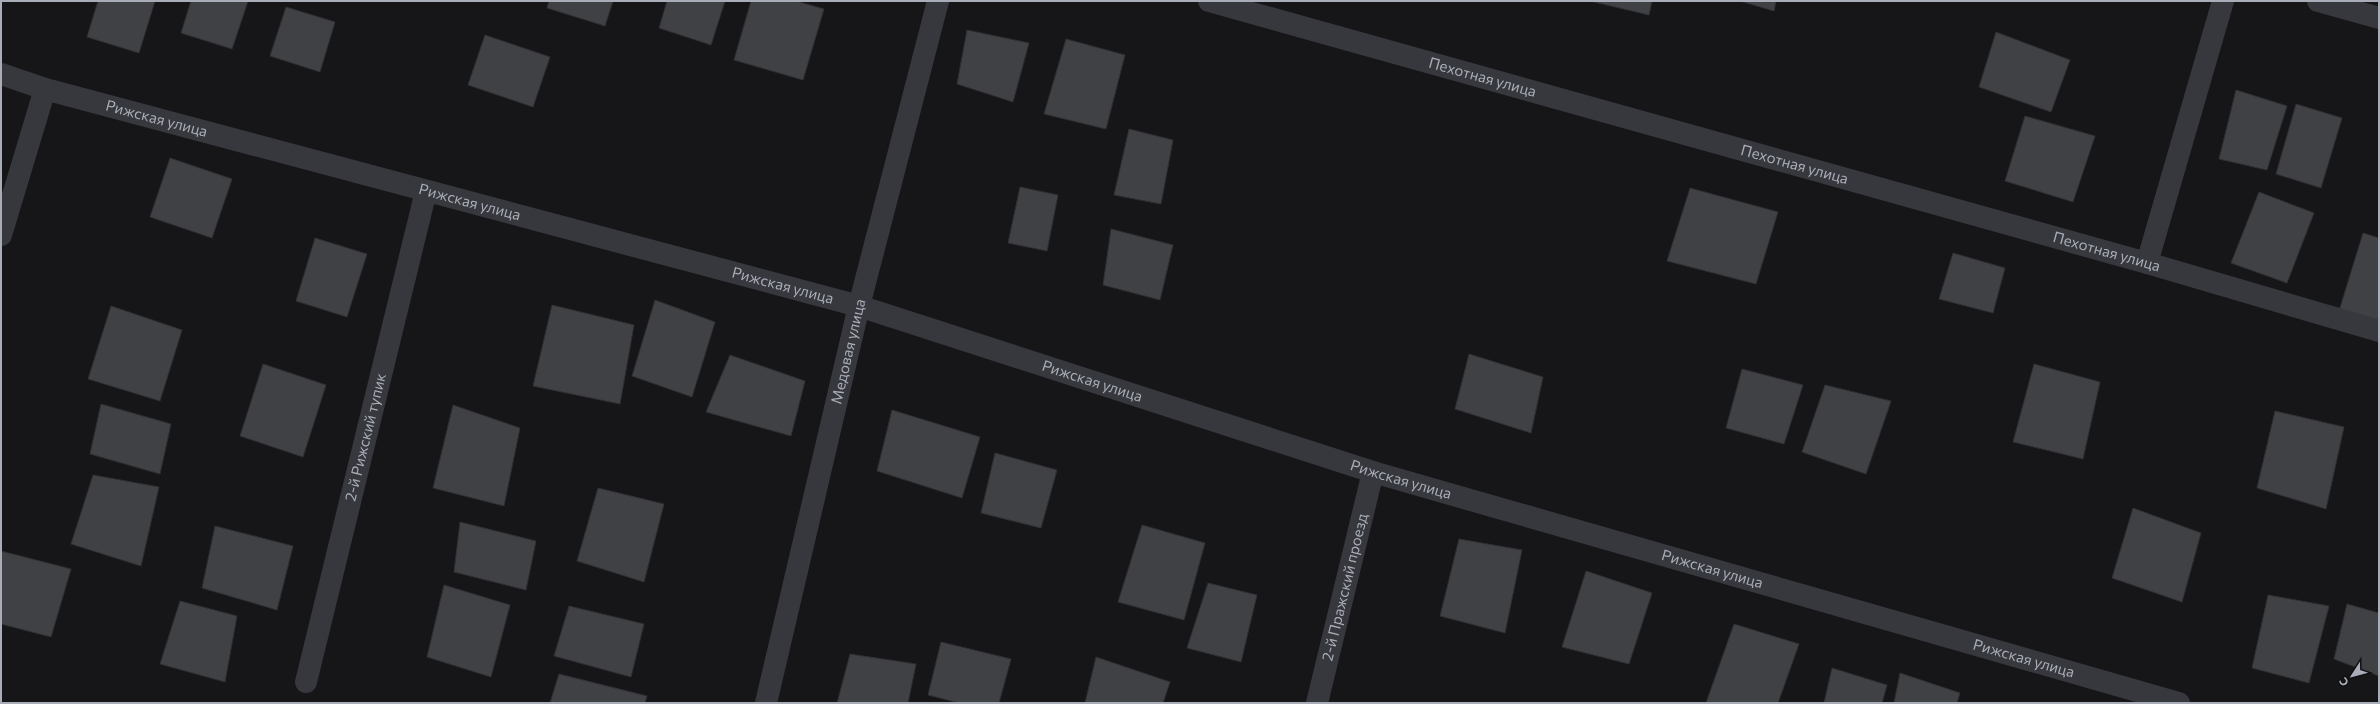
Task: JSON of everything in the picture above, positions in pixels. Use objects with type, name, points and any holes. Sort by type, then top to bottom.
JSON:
[{"type":"street","name":"Медовая улица","points":[[766,703],[859,306],[938,1]]},
{"type":"street","name":"Пехотная улица","points":[[1209,1],[2147,263],[2379,331]]},
{"type":"street","points":[[2147,263],[2223,1]]},
{"type":"street","points":[[2318,1],[2379,18]]},
{"type":"street","name":"Рижская улица","points":[[1,74],[45,89],[859,306],[1373,472],[2179,703]]},
{"type":"street","points":[[1,235],[45,89]]},
{"type":"street","name":"2-й Рижский тупик","points":[[306,682],[426,191]]},
{"type":"street","name":"2-й Пражский проезд","points":[[1317,703],[1373,472]]},
{"type":"building","points":[[98,1],[155,1],[139,53],[87,37]]},
{"type":"building","points":[[191,1],[248,1],[232,49],[181,33]]},
{"type":"building","points":[[549,1],[613,1],[605,26],[547,8]]},
{"type":"building","points":[[667,1],[725,1],[711,45],[659,28]]},
{"type":"building","points":[[751,1],[796,1],[824,9],[803,80],[734,60]]},
{"type":"building","points":[[1590,1],[1652,1],[1649,15]]},
{"type":"building","points":[[1740,1],[1776,1],[1774,11]]},
{"type":"building","points":[[286,7],[335,22],[320,72],[270,56]]},
{"type":"building","points":[[967,30],[1029,43],[1013,102],[957,84]]},
{"type":"building","points":[[1996,32],[2070,60],[2051,112],[1979,87]]},
{"type":"building","points":[[485,35],[550,57],[533,107],[468,85]]},
{"type":"building","points":[[1066,39],[1125,55],[1106,129],[1044,114]]},
{"type":"building","points":[[2236,90],[2287,106],[2267,170],[2219,159]]},
{"type":"building","points":[[2296,104],[2342,118],[2321,188],[2276,174]]},
{"type":"building","points":[[2025,116],[2095,136],[2073,202],[2005,181]]},
{"type":"building","points":[[1129,129],[1173,140],[1161,204],[1114,195]]},
{"type":"building","points":[[170,158],[232,179],[212,238],[150,217]]},
{"type":"building","points":[[1020,187],[1058,195],[1047,251],[1008,243]]},
{"type":"building","points":[[1690,188],[1778,212],[1756,284],[1667,261]]},
{"type":"building","points":[[2259,192],[2314,213],[2287,283],[2231,263]]},
{"type":"building","points":[[1111,229],[1173,245],[1160,300],[1103,285]]},
{"type":"building","points":[[2363,233],[2379,238],[2379,324],[2339,311]]},
{"type":"building","points":[[315,238],[367,254],[347,317],[296,301]]},
{"type":"building","points":[[1953,253],[2005,268],[1993,313],[1939,299]]},
{"type":"building","points":[[655,300],[715,322],[692,397],[632,376]]},
{"type":"building","points":[[552,305],[634,325],[620,404],[533,386]]},
{"type":"building","points":[[111,306],[182,330],[160,401],[88,379]]},
{"type":"building","points":[[1469,354],[1543,377],[1531,433],[1455,409]]},
{"type":"building","points":[[730,355],[805,381],[791,436],[706,412]]},
{"type":"building","points":[[263,364],[326,385],[303,457],[240,436]]},
{"type":"building","points":[[2034,364],[2100,382],[2083,459],[2013,442]]},
{"type":"building","points":[[1742,369],[1803,385],[1784,444],[1726,428]]},
{"type":"building","points":[[1825,385],[1891,401],[1866,474],[1802,452]]},
{"type":"building","points":[[101,404],[171,424],[160,474],[90,454]]},
{"type":"building","points":[[453,405],[520,428],[504,506],[433,488]]},
{"type":"building","points":[[892,410],[980,437],[962,498],[877,471]]},
{"type":"building","points":[[2275,411],[2344,427],[2326,509],[2257,488]]},
{"type":"building","points":[[995,453],[1057,470],[1041,528],[981,513]]},
{"type":"building","points":[[93,475],[159,487],[141,566],[71,544]]},
{"type":"building","points":[[598,488],[664,504],[644,582],[577,561]]},
{"type":"building","points":[[2133,508],[2201,533],[2182,602],[2112,578]]},
{"type":"building","points":[[460,522],[536,541],[526,590],[454,572]]},
{"type":"building","points":[[1142,525],[1205,543],[1184,620],[1118,602]]},
{"type":"building","points":[[215,526],[293,546],[277,610],[202,588]]},
{"type":"building","points":[[1459,539],[1522,550],[1505,633],[1440,616]]},
{"type":"building","points":[[1,551],[71,569],[51,637],[1,624]]},
{"type":"building","points":[[1586,571],[1652,593],[1629,664],[1562,647]]},
{"type":"building","points":[[1208,583],[1257,595],[1241,662],[1187,648]]},
{"type":"building","points":[[444,585],[510,605],[491,677],[427,657]]},
{"type":"building","points":[[2268,595],[2329,606],[2309,683],[2252,668]]},
{"type":"building","points":[[180,601],[237,616],[225,682],[160,664]]},
{"type":"building","points":[[2347,604],[2379,613],[2379,676],[2334,659]]},
{"type":"building","points":[[569,606],[644,624],[631,677],[554,656]]},
{"type":"building","points":[[1734,624],[1799,644],[1778,703],[1706,703]]},
{"type":"building","points":[[941,642],[1011,659],[999,703],[959,703],[928,695]]},
{"type":"building","points":[[850,654],[916,664],[908,703],[837,703]]},
{"type":"building","points":[[1096,657],[1170,682],[1163,703],[1085,703]]},
{"type":"building","points":[[1832,668],[1887,685],[1882,703],[1824,703]]},
{"type":"building","points":[[1900,673],[1960,693],[1957,703],[1894,703]]},
{"type":"building","points":[[559,674],[647,696],[645,703],[550,703]]}]
